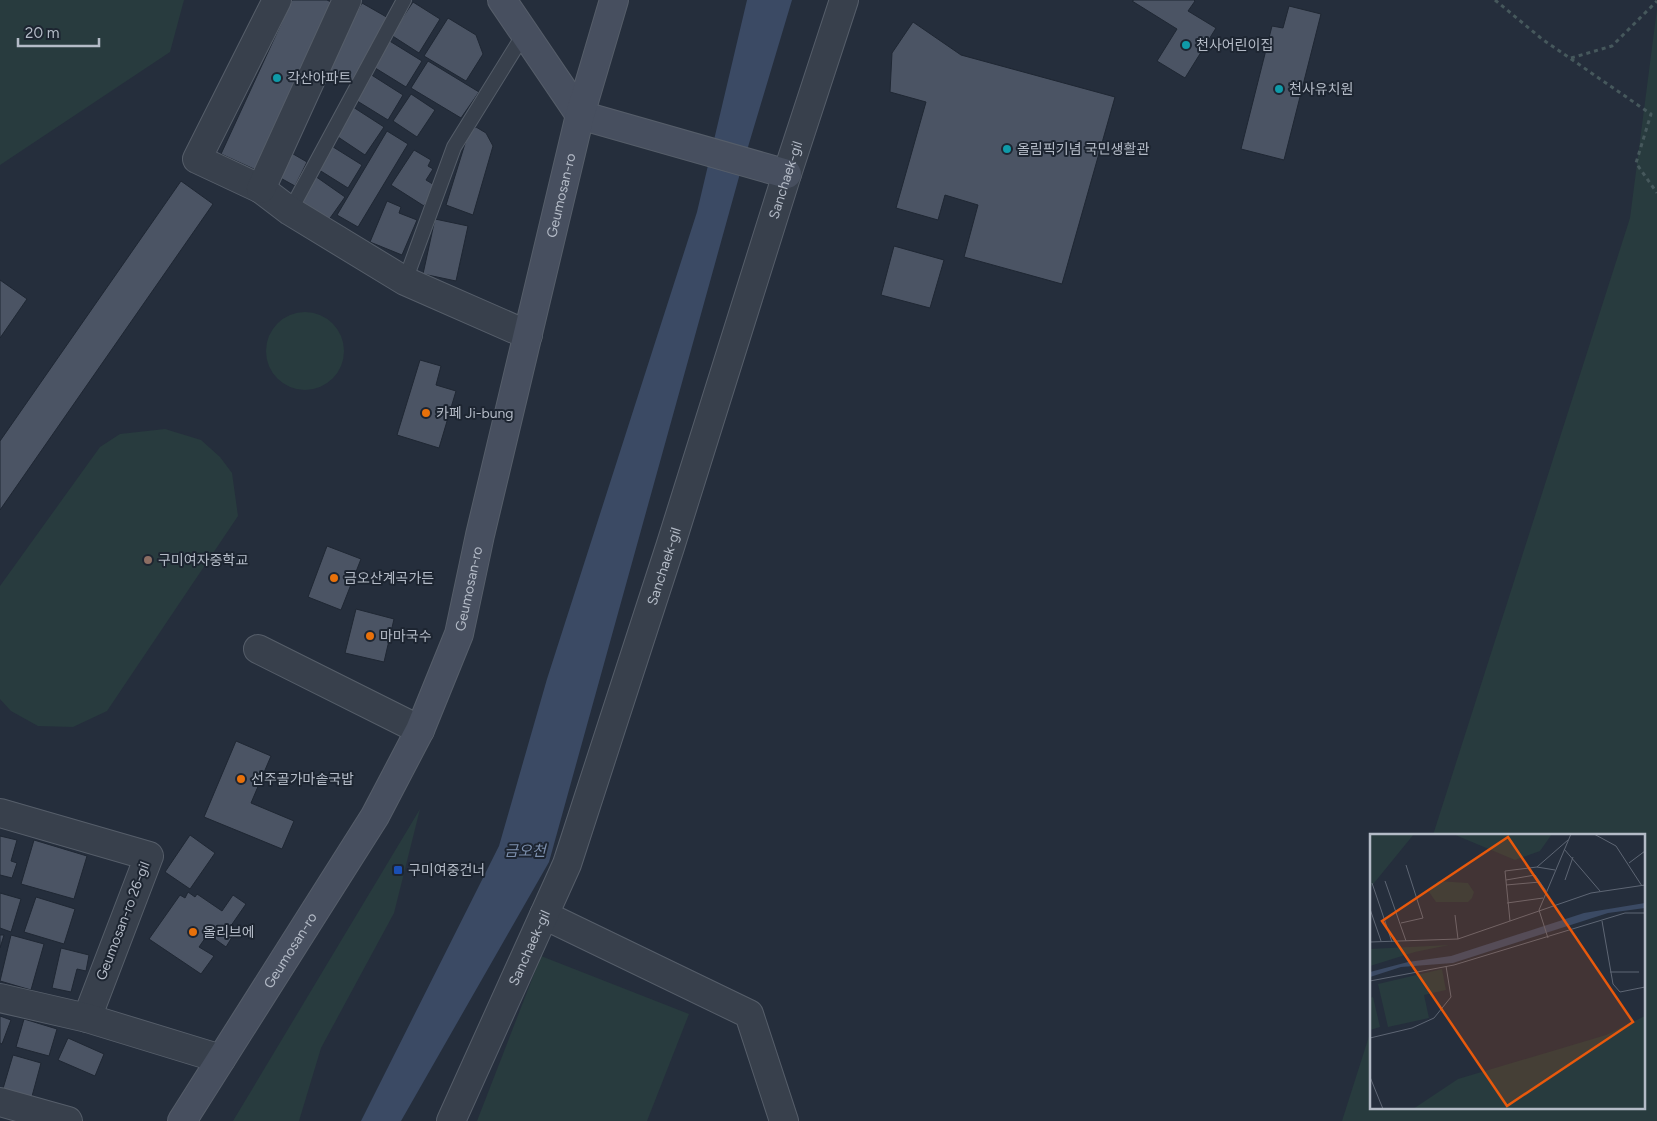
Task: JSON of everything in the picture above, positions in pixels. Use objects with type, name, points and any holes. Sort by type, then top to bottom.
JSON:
[{"type":"street","points":[[277,0],[197,159],[261,189],[290,211],[405,281],[528,335]]},
{"type":"street","points":[[261,189],[347,0]]},
{"type":"street","points":[[502,0],[580,115],[787,174]]},
{"type":"street","name":"Geumosan-ro","points":[[182,1121],[375,816],[420,730],[459,634],[480,536],[580,115],[614,0]]},
{"type":"street","name":"Sanchaek-gil","points":[[451,1121],[567,864],[844,0]]},
{"type":"street","points":[[258,649],[420,730]]},
{"type":"street","name":"Geumosan-ro 26-gil","points":[[0,813],[149,856],[87,1018]]},
{"type":"street","points":[[544,915],[749,1014],[784,1121]]},
{"type":"street","points":[[0,998],[87,1018],[220,1059]]},
{"type":"street","points":[[0,1102],[68,1121]]},
{"type":"lane","points":[[290,211],[404,0]]},
{"type":"lane","points":[[405,281],[454,147],[524,34]]},
{"type":"path","points":[[1495,0],[1542,39],[1651,114],[1636,163],[1657,193]]},
{"type":"path","points":[[1571,58],[1612,46],[1657,1]]},
{"type":"shaded area","points":[[0,0],[184,0],[170,52],[0,165]]},
{"type":"shaded area","points":[[1657,9],[1657,1121],[1342,1121],[1370,1033],[1370,1108],[1644,1108],[1644,834],[1433,834],[1630,218]]},
{"type":"shaded area","points":[[297,312],[313,312],[327,318],[338,329],[344,343],[344,359],[338,373],[327,384],[313,390],[297,390],[283,384],[272,373],[266,359],[266,343],[272,329],[283,318]]},
{"type":"shaded area","points":[[165,429],[201,440],[220,457],[232,473],[238,516],[107,711],[73,727],[38,726],[11,711],[0,699],[0,586],[100,447],[120,434]]},
{"type":"shaded area","points":[[420,809],[394,913],[321,1048],[299,1121],[233,1121]]},
{"type":"shaded area","points":[[541,956],[689,1014],[647,1121],[477,1121]]},
{"type":"water","name":"금오천","points":[[747,0],[792,0],[739,177],[549,862],[401,1121],[361,1121],[499,846],[547,679],[697,212]]},
{"type":"building","name":"각산아파트","points":[[292,0],[327,0],[333,3],[256,170],[221,154]]},
{"type":"building","name":"천사어린이집","points":[[1194,0],[1188,11],[1216,28],[1185,78],[1157,61],[1177,29],[1132,1]]},
{"type":"building","points":[[413,2],[440,19],[419,53],[391,35]]},
{"type":"building","points":[[362,3],[390,19],[352,86],[324,70]]},
{"type":"building","name":"천사유치원","points":[[1289,6],[1321,14],[1284,160],[1241,149],[1272,26],[1283,28]]},
{"type":"building","points":[[448,18],[476,35],[483,54],[466,81],[424,56]]},
{"type":"building","name":"올림픽기념 국민생활관","points":[[913,22],[961,55],[1115,97],[1062,284],[964,257],[978,205],[945,195],[938,220],[896,208],[926,102],[890,92],[892,53]]},
{"type":"building","points":[[388,40],[422,61],[406,87],[372,66]]},
{"type":"building","points":[[428,61],[479,92],[461,118],[411,88]]},
{"type":"building","points":[[370,74],[403,95],[388,120],[354,99]]},
{"type":"building","points":[[411,94],[435,110],[417,137],[393,121]]},
{"type":"building","points":[[353,107],[384,127],[365,155],[335,135]]},
{"type":"building","points":[[476,127],[486,133],[493,146],[473,215],[446,205],[468,134]]},
{"type":"building","points":[[387,131],[408,144],[358,227],[337,215]]},
{"type":"building","points":[[330,145],[362,165],[348,188],[316,168]]},
{"type":"building","points":[[414,150],[431,160],[428,166],[433,169],[426,180],[436,186],[424,206],[391,185]]},
{"type":"building","points":[[288,151],[307,162],[295,186],[275,175]]},
{"type":"building","points":[[315,176],[345,197],[328,221],[299,201]]},
{"type":"building","points":[[181,181],[213,204],[0,510],[0,441]]},
{"type":"building","points":[[387,201],[401,207],[399,213],[417,220],[402,255],[370,242]]},
{"type":"building","points":[[435,219],[468,226],[456,281],[423,274]]},
{"type":"building","points":[[894,246],[944,260],[930,308],[881,295]]},
{"type":"building","points":[[0,280],[27,299],[0,338]]},
{"type":"building","name":"카페 Ji-bung","points":[[420,360],[441,366],[436,385],[456,391],[439,448],[397,435]]},
{"type":"building","name":"금오산계곡가든","points":[[327,546],[361,559],[341,610],[308,597]]},
{"type":"building","name":"마마국수","points":[[356,609],[394,619],[384,662],[345,653]]},
{"type":"building","name":"선주골가마솥국밥","points":[[236,741],[271,756],[251,803],[294,821],[282,849],[204,817]]},
{"type":"building","points":[[190,835],[215,853],[190,889],[165,872]]},
{"type":"building","points":[[0,836],[17,840],[11,861],[17,863],[12,878],[0,875]]},
{"type":"building","points":[[34,840],[87,856],[74,899],[21,884]]},
{"type":"building","name":"올리브에","points":[[188,892],[195,897],[197,894],[222,911],[233,895],[246,904],[228,930],[234,934],[226,947],[208,934],[199,947],[214,956],[201,974],[149,939],[180,895],[185,898]]},
{"type":"building","points":[[0,893],[21,899],[11,932],[0,928]]},
{"type":"building","points":[[36,897],[75,909],[64,944],[24,932]]},
{"type":"building","points":[[0,935],[4,935],[0,948]]},
{"type":"building","points":[[11,935],[44,944],[31,990],[0,981]]},
{"type":"building","points":[[61,948],[89,955],[86,971],[77,969],[71,992],[52,988]]},
{"type":"building","points":[[0,1016],[11,1020],[2,1044],[0,1043]]},
{"type":"building","points":[[24,1019],[57,1029],[49,1056],[16,1047]]},
{"type":"building","points":[[68,1038],[104,1054],[95,1076],[58,1060]]},
{"type":"building","points":[[13,1055],[41,1063],[31,1100],[2,1092]]},
{"type":"place","name":"천사어린이집","points":[[1186,45]]},
{"type":"place","name":"각산아파트","points":[[277,78]]},
{"type":"place","name":"천사유치원","points":[[1279,89]]},
{"type":"place","name":"올림픽기념 국민생활관","points":[[1007,149]]},
{"type":"place","name":"카페 Ji-bung","points":[[426,413]]},
{"type":"place","name":"구미여자중학교","points":[[148,560]]},
{"type":"place","name":"금오산계곡가든","points":[[334,578]]},
{"type":"place","name":"마마국수","points":[[370,636]]},
{"type":"place","name":"선주골가마솥국밥","points":[[241,779]]},
{"type":"place","name":"구미여중건너","points":[[398,870]]},
{"type":"place","name":"올리브에","points":[[193,932]]}]
